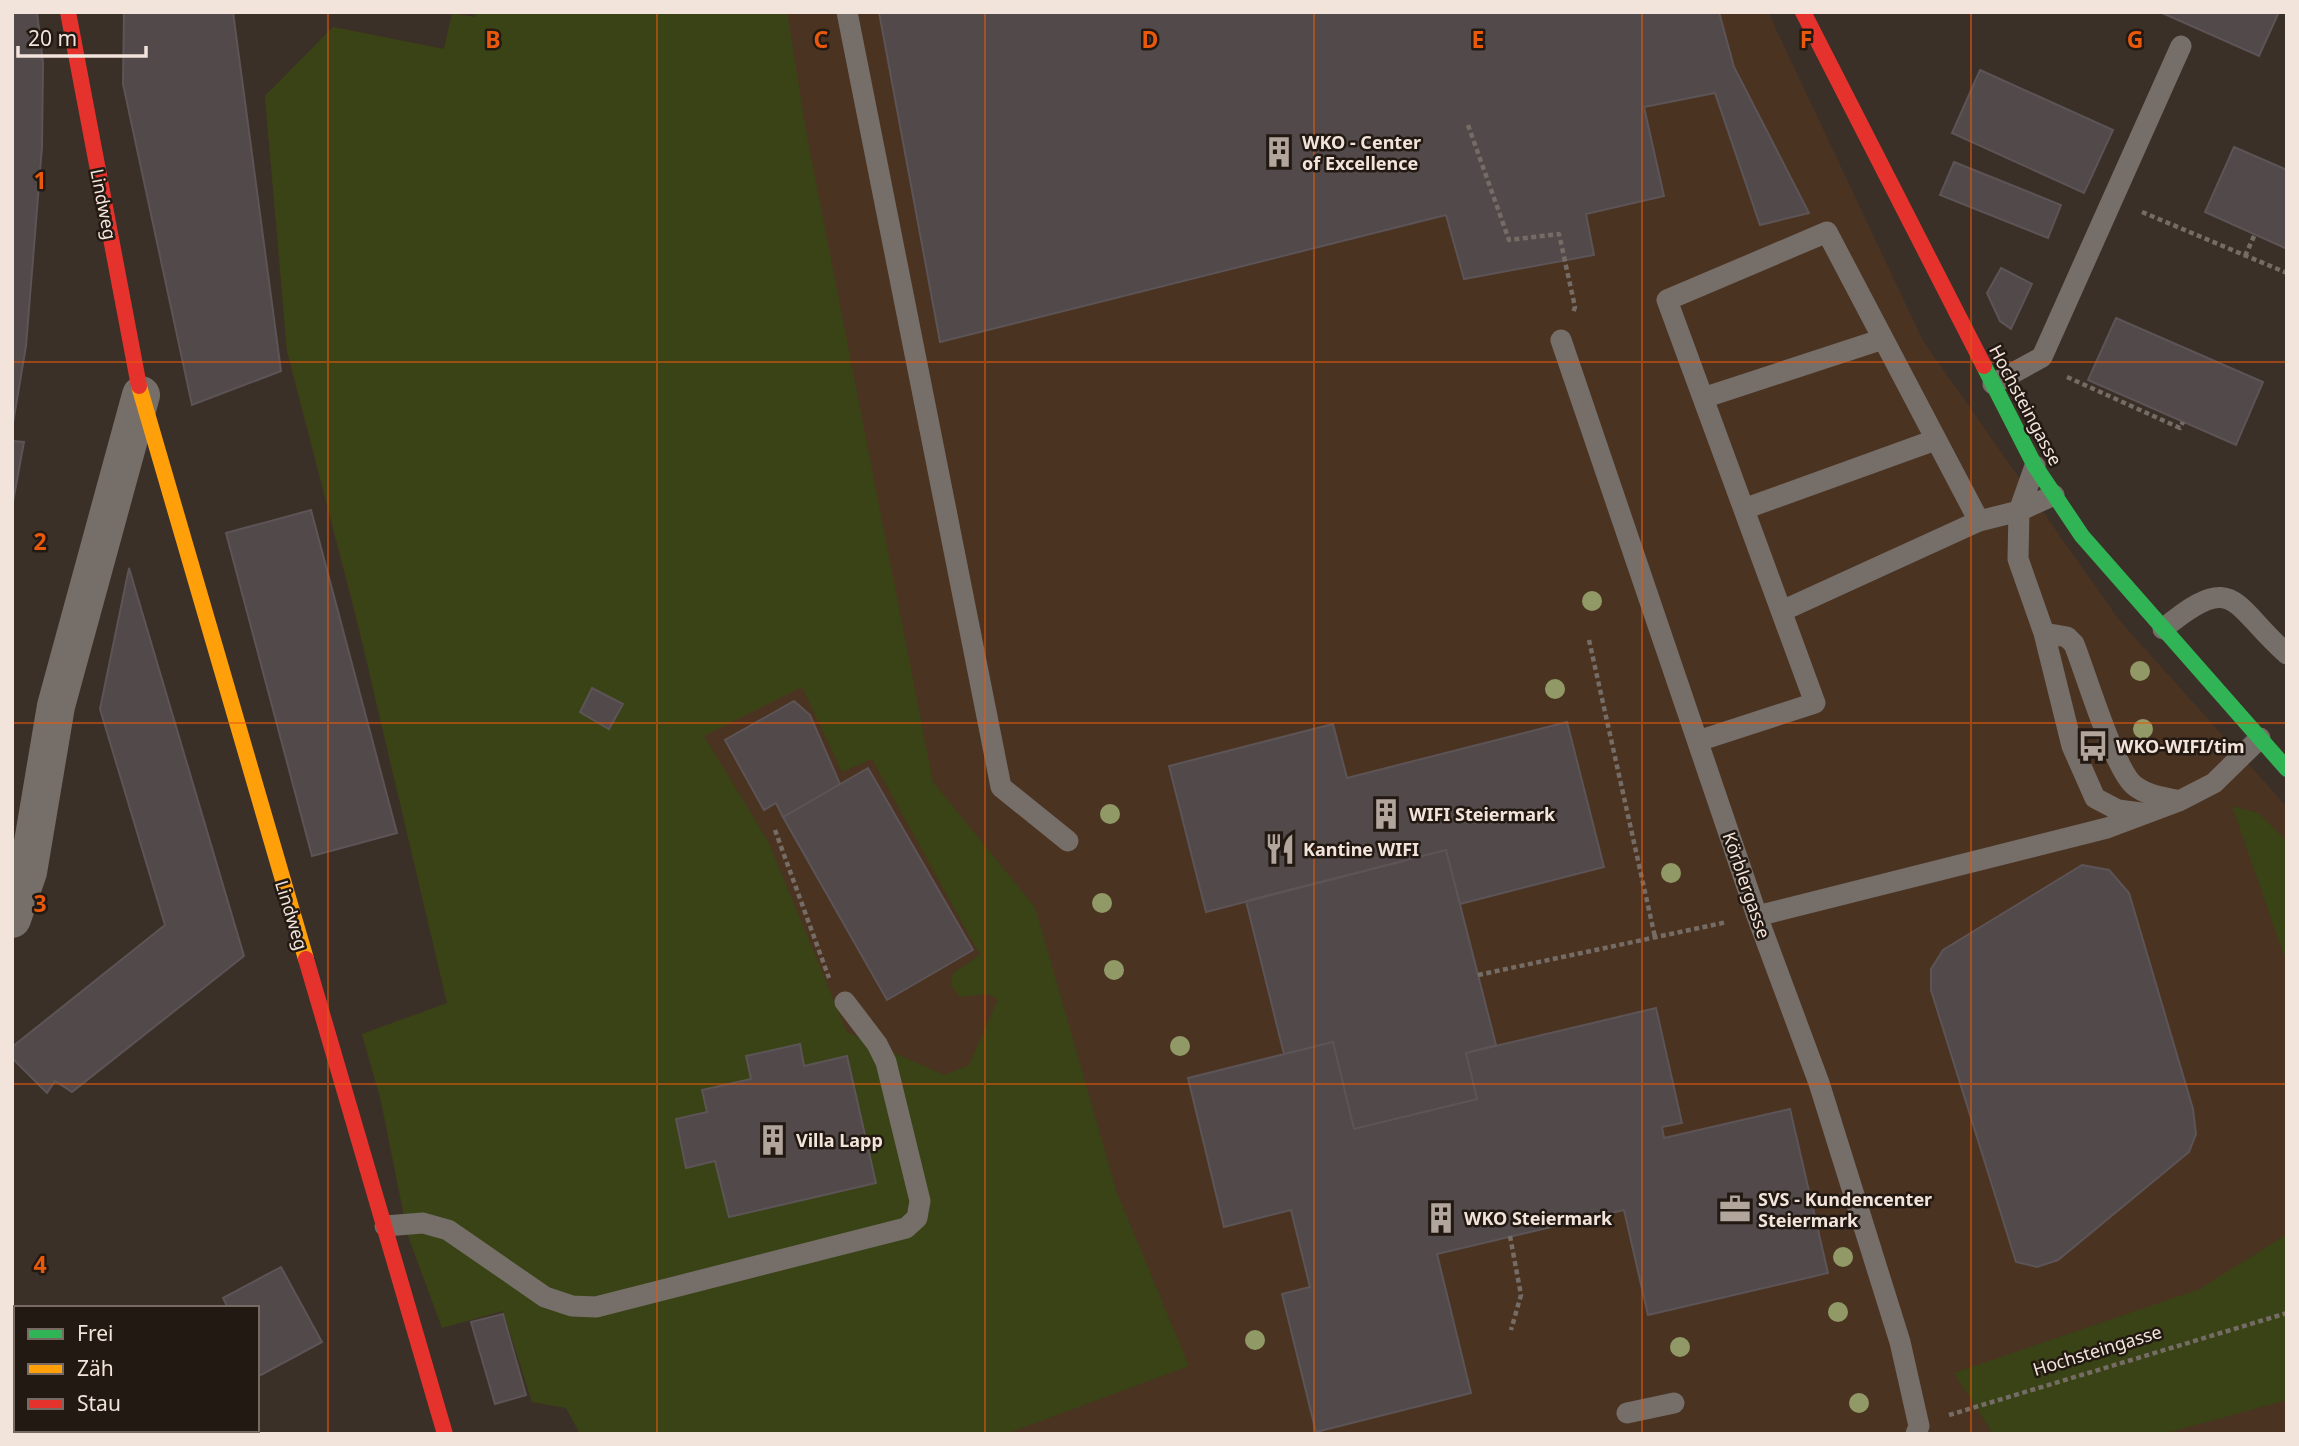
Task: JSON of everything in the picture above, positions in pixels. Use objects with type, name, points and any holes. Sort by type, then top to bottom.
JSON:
[{"type":"street","name":"Lindweg","points":[[68,12],[141,395],[200,606],[445,1434]]},
{"type":"street","name":"Hochsteingasse","points":[[1803,12],[1879,167],[2035,466],[2082,536],[2287,769]]},
{"type":"street","name":"Lindweg","points":[[12,919],[28,873],[57,706],[141,395]]},
{"type":"lane","points":[[847,12],[1001,787],[1068,841]]},
{"type":"lane","points":[[1993,384],[2034,364],[2042,357],[2182,46]]},
{"type":"lane","points":[[1698,741],[1815,703],[1667,300],[1828,232],[1979,522]]},
{"type":"lane","points":[[1703,398],[1882,339]]},
{"type":"lane","name":"Körblergasse","points":[[1561,340],[1757,916],[1819,1083],[1900,1342],[1918,1430]]},
{"type":"lane","points":[[1744,509],[1935,440]]},
{"type":"lane","points":[[2035,466],[2018,511],[2018,559],[2044,633],[2073,746],[2095,798],[2118,810],[2141,813]]},
{"type":"lane","points":[[1782,611],[1979,522],[2018,511],[2054,495]]},
{"type":"lane","points":[[2163,629],[2189,608],[2216,596],[2236,600],[2287,654]]},
{"type":"lane","points":[[2044,633],[2067,637],[2074,644],[2108,733],[2133,786],[2151,795],[2179,801]]},
{"type":"lane","points":[[1757,916],[2106,828],[2179,801],[2214,783],[2260,738]]},
{"type":"lane","points":[[385,1226],[423,1223],[448,1230],[545,1297],[572,1306],[596,1307],[906,1228],[917,1218],[920,1202],[886,1062],[877,1044],[845,1002]]},
{"type":"lane","points":[[1627,1413],[1674,1403]]},
{"type":"path","points":[[1468,125],[1509,240],[1559,233],[1573,294]]},
{"type":"path","points":[[2113,198],[2287,273]]},
{"type":"path","points":[[2245,256],[2255,234]]},
{"type":"path","points":[[2034,364],[2180,428],[2183,422]]},
{"type":"path","points":[[1589,640],[1655,937]]},
{"type":"path","points":[[775,830],[790,865],[824,971],[845,1002]]},
{"type":"path","points":[[1478,975],[1757,916]]},
{"type":"path","points":[[1510,1236],[1521,1295],[1511,1330]]},
{"type":"path","name":"Hochsteingasse","points":[[1918,1430],[2287,1312]]},
{"type":"shaded area","points":[[476,12],[1768,12],[1923,341],[2119,620],[2287,807],[2287,1434],[580,1434],[566,1408],[532,1402],[503,1311],[442,1328],[408,1236],[381,1101],[362,1034],[447,1003],[367,661],[287,351],[265,96],[333,27],[444,49],[452,13],[475,17]]},
{"type":"green space","points":[[476,12],[787,12],[807,136],[933,782],[1035,907],[1117,1193],[1189,1366],[1006,1434],[580,1434],[566,1408],[532,1402],[503,1311],[442,1328],[408,1236],[381,1101],[362,1034],[447,1003],[354,608],[287,351],[265,96],[333,27],[444,49],[452,13],[475,17]],"holes":[[[802,687],[842,772],[872,759],[980,955],[953,973],[951,985],[960,997],[989,994],[998,999],[969,1065],[944,1075],[847,1032],[768,841],[704,736]]]},
{"type":"green space","points":[[2232,806],[2258,813],[2287,841],[2287,964]]},
{"type":"green space","points":[[2287,1234],[2287,1400],[2163,1434],[1993,1434],[1954,1373],[2200,1289]]},
{"type":"building","points":[[12,12],[37,12],[43,63],[42,147],[26,346],[12,429]]},
{"type":"building","points":[[124,12],[233,12],[281,371],[192,405],[123,84]]},
{"type":"building","name":"WKO - Center of Excellence","points":[[879,12],[1719,12],[1734,67],[1809,213],[1760,225],[1715,93],[1644,107],[1664,196],[1586,214],[1594,255],[1464,279],[1446,215],[940,342]]},
{"type":"building","points":[[2160,12],[2279,12],[2259,56]]},
{"type":"building","points":[[1980,70],[2113,130],[2084,193],[1952,133]]},
{"type":"building","points":[[2234,147],[2287,170],[2287,249],[2205,212]]},
{"type":"building","points":[[1954,162],[2061,205],[2048,238],[1940,195]]},
{"type":"building","points":[[2001,268],[2032,284],[2011,329],[2000,321],[1987,293]]},
{"type":"building","points":[[2116,318],[2263,382],[2236,445],[2088,380]]},
{"type":"building","points":[[12,441],[24,442],[12,507]]},
{"type":"building","points":[[311,510],[397,833],[312,856],[226,533]]},
{"type":"building","points":[[129,568],[244,956],[72,1092],[55,1081],[47,1093],[12,1058],[12,1047],[165,925],[100,709]]},
{"type":"building","points":[[592,688],[623,704],[609,729],[580,712]]},
{"type":"building","points":[[794,701],[810,715],[840,784],[783,817],[776,803],[764,810],[725,740]]},
{"type":"building","name":"WIFI Steiermark","points":[[1567,722],[1604,867],[1460,904],[1446,850],[1206,912],[1169,766],[1333,724],[1347,778]]},
{"type":"building","points":[[868,768],[973,950],[887,1000],[783,817]]},
{"type":"building","points":[[1446,850],[1496,1045],[1466,1053],[1477,1099],[1354,1129],[1333,1042],[1284,1054],[1246,901]]},
{"type":"building","points":[[2082,865],[2109,870],[2129,893],[2193,1109],[2196,1134],[2189,1152],[2058,1260],[2037,1267],[2016,1262],[1931,990],[1931,969],[1943,950]]},
{"type":"building","name":"WKO Steiermark","points":[[1656,1008],[1682,1123],[1662,1127],[1664,1138],[1790,1109],[1828,1273],[1648,1315],[1624,1210],[1437,1254],[1471,1393],[1316,1432],[1282,1294],[1310,1287],[1291,1210],[1224,1227],[1188,1078],[1333,1042],[1354,1129],[1477,1099],[1466,1053]]},
{"type":"building","name":"Villa Lapp","points":[[800,1044],[804,1066],[847,1056],[876,1183],[729,1217],[715,1161],[686,1168],[676,1119],[707,1112],[702,1090],[751,1079],[746,1056]]},
{"type":"building","points":[[281,1267],[322,1342],[259,1376],[259,1306],[227,1306],[223,1298]]},
{"type":"building","points":[[503,1314],[526,1395],[495,1404],[471,1322]]},
{"type":"traffic: fast","points":[[1984,366],[2035,466],[2082,536],[2287,769]]},
{"type":"traffic: slow","points":[[139,386],[306,959]]},
{"type":"traffic: jam","points":[[68,12],[139,386]]},
{"type":"traffic: jam","points":[[1803,12],[1984,366]]},
{"type":"traffic: jam","points":[[306,959],[445,1434]]},
{"type":"place","name":"WKO - Center of Excellence","points":[[1279,152]]},
{"type":"place","name":"WKO-WIFI/tim","points":[[2093,746]]},
{"type":"place","name":"WIFI Steiermark","points":[[1386,814]]},
{"type":"place","name":"Kantine WIFI","points":[[1280,849]]},
{"type":"place","name":"Villa Lapp","points":[[773,1140]]},
{"type":"place","name":"SVS - Kundencenter Steiermark","points":[[1735,1209]]},
{"type":"place","name":"WKO Steiermark","points":[[1441,1218]]}]
